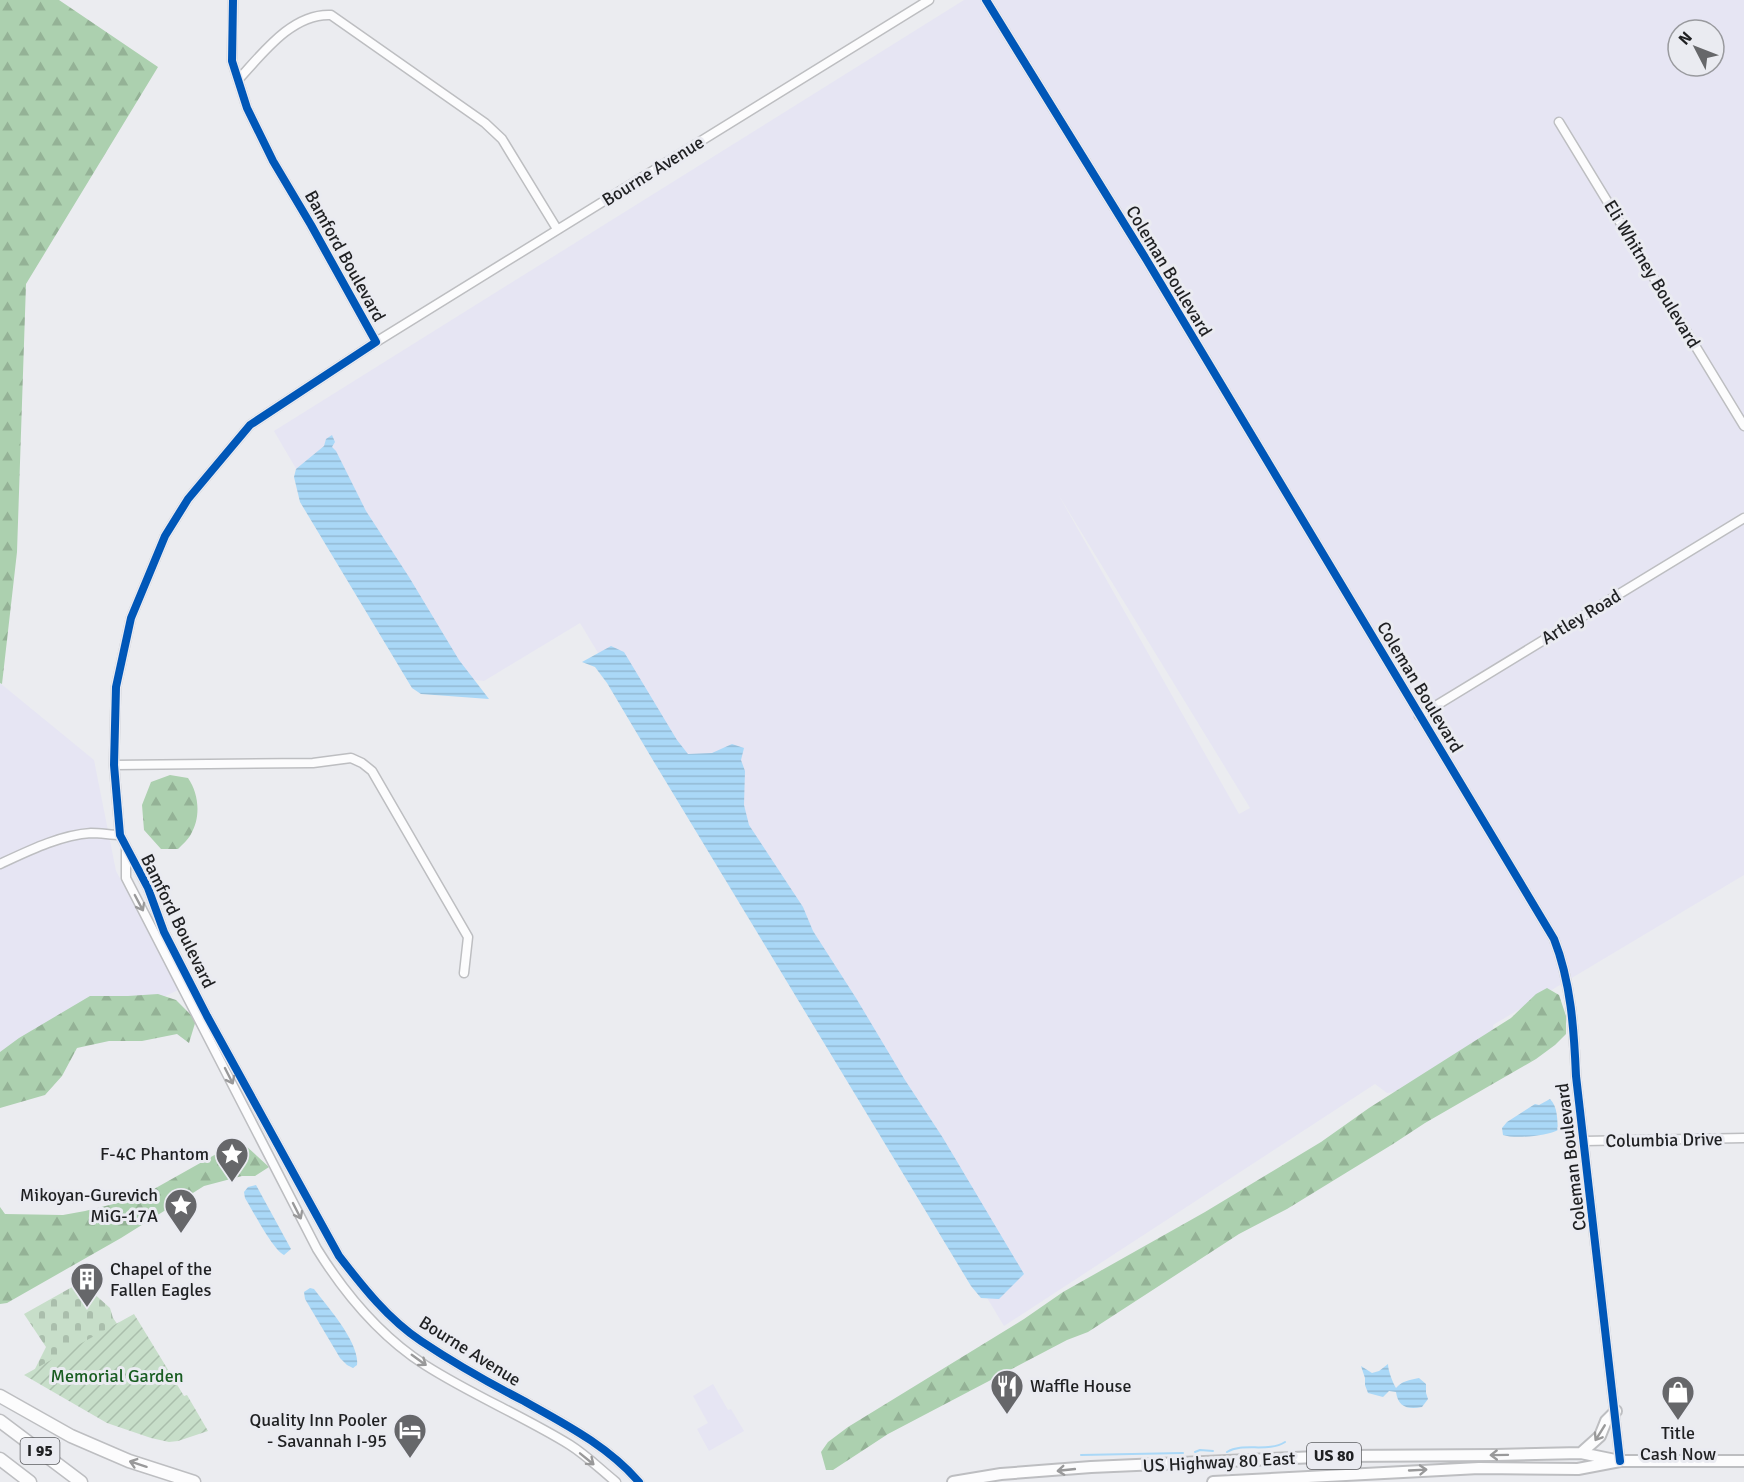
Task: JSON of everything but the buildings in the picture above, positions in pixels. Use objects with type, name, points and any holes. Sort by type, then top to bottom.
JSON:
[{"type":"highway","points":[[0,1396],[71,1436],[129,1461],[194,1482]]},
{"type":"highway","name":"I 95","points":[[0,1421],[81,1482]]},
{"type":"highway","name":"I 95","points":[[0,1459],[30,1482]]},
{"type":"main road","points":[[1581,1453],[1600,1436],[1606,1421],[1616,1411]]},
{"type":"main road","name":"US Highway 80 East","points":[[953,1482],[1001,1474],[1091,1467],[1340,1456],[1581,1453]]},
{"type":"main road","name":"US 80","points":[[1581,1453],[1620,1461]]},
{"type":"main road","name":"US Highway 80 East","points":[[1213,1482],[1479,1468],[1578,1469],[1620,1461],[1744,1461]]},
{"type":"street","name":"Bamford Boulevard","points":[[233,0],[232,61],[247,108],[273,161],[376,342],[250,424],[188,499],[165,536],[131,618],[116,687],[114,765],[120,835],[148,888],[165,932],[207,1016],[280,1150]]},
{"type":"street","name":"Bourne Avenue","points":[[376,342],[929,0]]},
{"type":"street","name":"Coleman Boulevard","points":[[986,0],[1146,259],[1554,939],[1567,983],[1574,1035],[1576,1076],[1620,1461]]},
{"type":"street","points":[[238,80],[278,38],[297,24],[319,14],[331,15],[485,123],[502,139],[557,229]]},
{"type":"street","name":"Eli Whitney Boulevard","points":[[1559,122],[1744,426]]},
{"type":"street","name":"Artley Road","points":[[1419,716],[1744,518]]},
{"type":"street","points":[[114,765],[313,763],[351,758],[362,763],[372,771],[468,937],[464,973]]},
{"type":"street","points":[[0,864],[74,835],[93,833],[120,835]]},
{"type":"street","name":"Bamford Boulevard","points":[[126,848],[126,878],[270,1159]]},
{"type":"street","name":"Columbia Drive","points":[[1584,1141],[1744,1138]]},
{"type":"street","name":"Bourne Avenue","points":[[280,1150],[339,1256],[383,1309],[420,1340],[508,1393],[580,1432],[613,1456],[639,1482]]},
{"type":"street","name":"Bourne Avenue","points":[[270,1159],[317,1249],[342,1287],[375,1323],[425,1365],[571,1446],[616,1482]]},
{"type":"shaded area","points":[[964,0],[1744,0],[1744,875],[1493,1025],[1494,1034],[1404,1091],[1387,1093],[1375,1084],[1004,1326],[580,623],[484,681],[415,672],[274,431]],"holes":[[[1058,494],[1250,808],[1239,814]]]},
{"type":"shaded area","points":[[0,683],[94,760],[116,871],[180,989],[135,1011],[0,1053]]},
{"type":"shaded area","points":[[713,1384],[744,1431],[709,1451],[697,1429],[708,1423],[693,1396]]},
{"type":"green space","points":[[0,0],[59,0],[158,67],[26,284],[17,552],[2,684],[0,683]]},
{"type":"green space","points":[[170,775],[188,778],[195,791],[197,813],[190,836],[178,849],[161,849],[144,830],[142,805],[151,782]]},
{"type":"green space","points":[[1547,988],[1559,995],[1566,1016],[1566,1034],[1536,1059],[1425,1123],[1287,1209],[1239,1234],[1088,1332],[1067,1340],[888,1434],[833,1470],[826,1470],[821,1452],[828,1442],[848,1427],[1024,1319],[1063,1292],[1205,1212],[1321,1142],[1369,1108],[1511,1018],[1536,994]]},
{"type":"green space","points":[[158,994],[176,1000],[196,1020],[189,1043],[177,1034],[142,1041],[109,1041],[77,1048],[62,1076],[45,1095],[0,1108],[0,1052],[19,1038],[90,996]]},
{"type":"green space","points":[[245,1145],[269,1167],[255,1176],[242,1176],[204,1186],[121,1238],[7,1303],[0,1304],[0,1207],[5,1214],[63,1215],[138,1198],[218,1153]]},
{"type":"green space","points":[[81,1282],[110,1308],[120,1328],[30,1379],[46,1347],[24,1314]]},
{"type":"green space","name":"Memorial Garden","points":[[134,1314],[208,1431],[178,1441],[169,1442],[151,1438],[107,1423],[24,1375]]},
{"type":"water","points":[[332,435],[335,442],[332,447],[366,511],[459,660],[489,699],[421,694],[412,688],[300,502],[294,477],[296,469],[324,446],[326,439]]},
{"type":"water","points":[[611,646],[624,652],[677,740],[688,754],[712,753],[732,744],[744,748],[741,760],[745,771],[744,805],[749,825],[803,907],[813,931],[943,1138],[1024,1274],[999,1299],[981,1298],[971,1286],[607,683],[595,667],[582,662]]},
{"type":"water","points":[[1550,1099],[1556,1109],[1558,1130],[1531,1136],[1503,1135],[1502,1128],[1507,1122],[1535,1104],[1539,1105]]},
{"type":"water","points":[[256,1185],[291,1249],[284,1255],[269,1238],[245,1198],[244,1192],[248,1187]]},
{"type":"water","points":[[310,1288],[314,1289],[348,1336],[357,1356],[357,1365],[353,1368],[340,1358],[305,1299],[304,1292]]},
{"type":"water","points":[[1388,1364],[1396,1388],[1403,1382],[1419,1378],[1426,1384],[1428,1399],[1422,1407],[1404,1406],[1399,1401],[1396,1392],[1389,1391],[1383,1397],[1368,1393],[1361,1366],[1372,1373]]},
{"type":"waterway","points":[[1227,1452],[1240,1448],[1271,1447],[1285,1442]]},
{"type":"waterway","points":[[1195,1452],[1213,1451]]},
{"type":"waterway","points":[[1081,1455],[1183,1453]]},
{"type":"cycle path","points":[[233,0],[232,61],[247,108],[273,161],[376,342],[250,425],[188,499],[165,536],[131,618],[116,687],[114,765],[120,835],[148,888],[164,932],[207,1016],[339,1256],[357,1279],[387,1313],[421,1341],[585,1437],[614,1457],[639,1482]]},
{"type":"cycle path","points":[[986,0],[1146,259],[1554,939],[1560,955],[1571,1006],[1576,1076],[1620,1461]]},
{"type":"place","name":"F-4C Phantom","points":[[232,1183]]},
{"type":"place","name":"Mikoyan-Gurevich MiG-17A","points":[[181,1234]]},
{"type":"place","name":"Chapel of the Fallen Eagles","points":[[87,1308]]},
{"type":"place","name":"Waffle House","points":[[1007,1415]]},
{"type":"place","name":"Title Cash Now","points":[[1678,1421]]},
{"type":"place","name":"Quality Inn Pooler - Savannah I-95","points":[[410,1459]]}]
